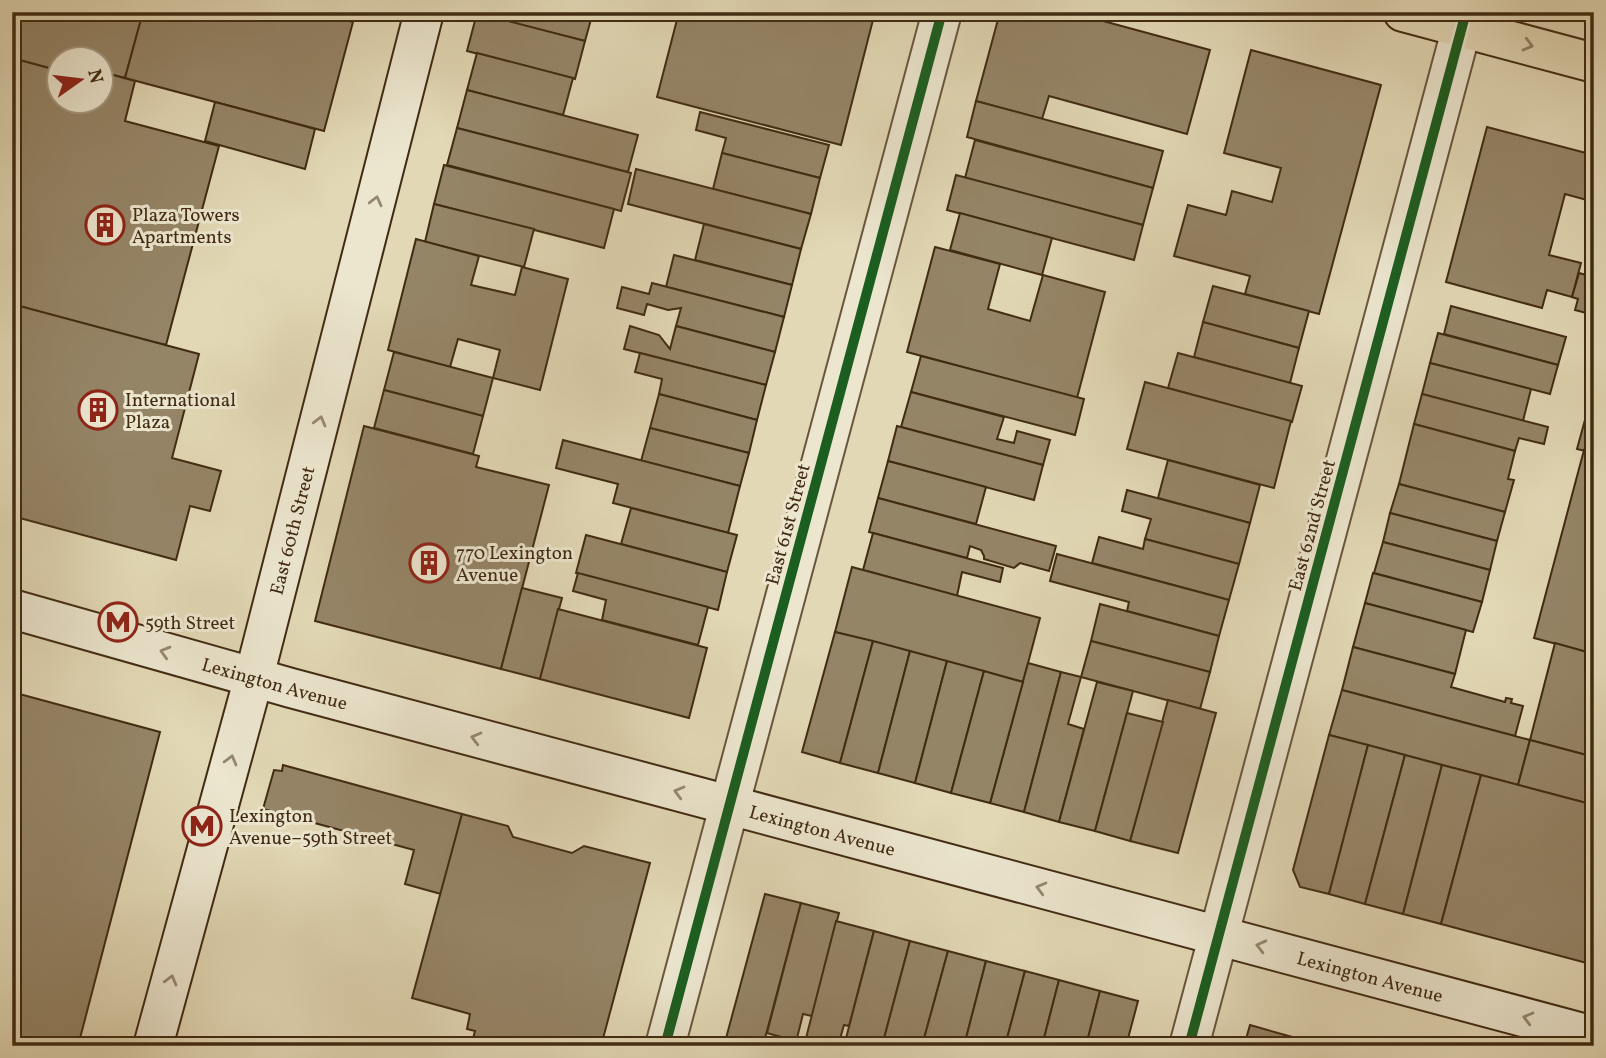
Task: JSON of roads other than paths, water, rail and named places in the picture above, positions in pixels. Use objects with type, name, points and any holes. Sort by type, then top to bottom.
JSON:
[{"type":"main road","name":"East 60th Street","points":[[153,1046],[254,677],[424,12]]},
{"type":"main road","name":"East 61st Street","points":[[665,1046],[942,12]]},
{"type":"main road","points":[[1403,12],[1464,20],[1594,63]]},
{"type":"main road","name":"East 62nd Street","points":[[1189,1046],[1464,20]]},
{"type":"main road","name":"Lexington Avenue","points":[[12,609],[254,677],[1594,1036]]},
{"type":"place","name":"Plaza Towers Apartments","points":[[105,225]]},
{"type":"place","name":"International Plaza","points":[[98,410]]},
{"type":"place","name":"770 Lexington Avenue","points":[[429,563]]},
{"type":"place","name":"59th Street","points":[[118,622]]},
{"type":"place","name":"Lexington Avenue–59th Street","points":[[202,826]]}]
